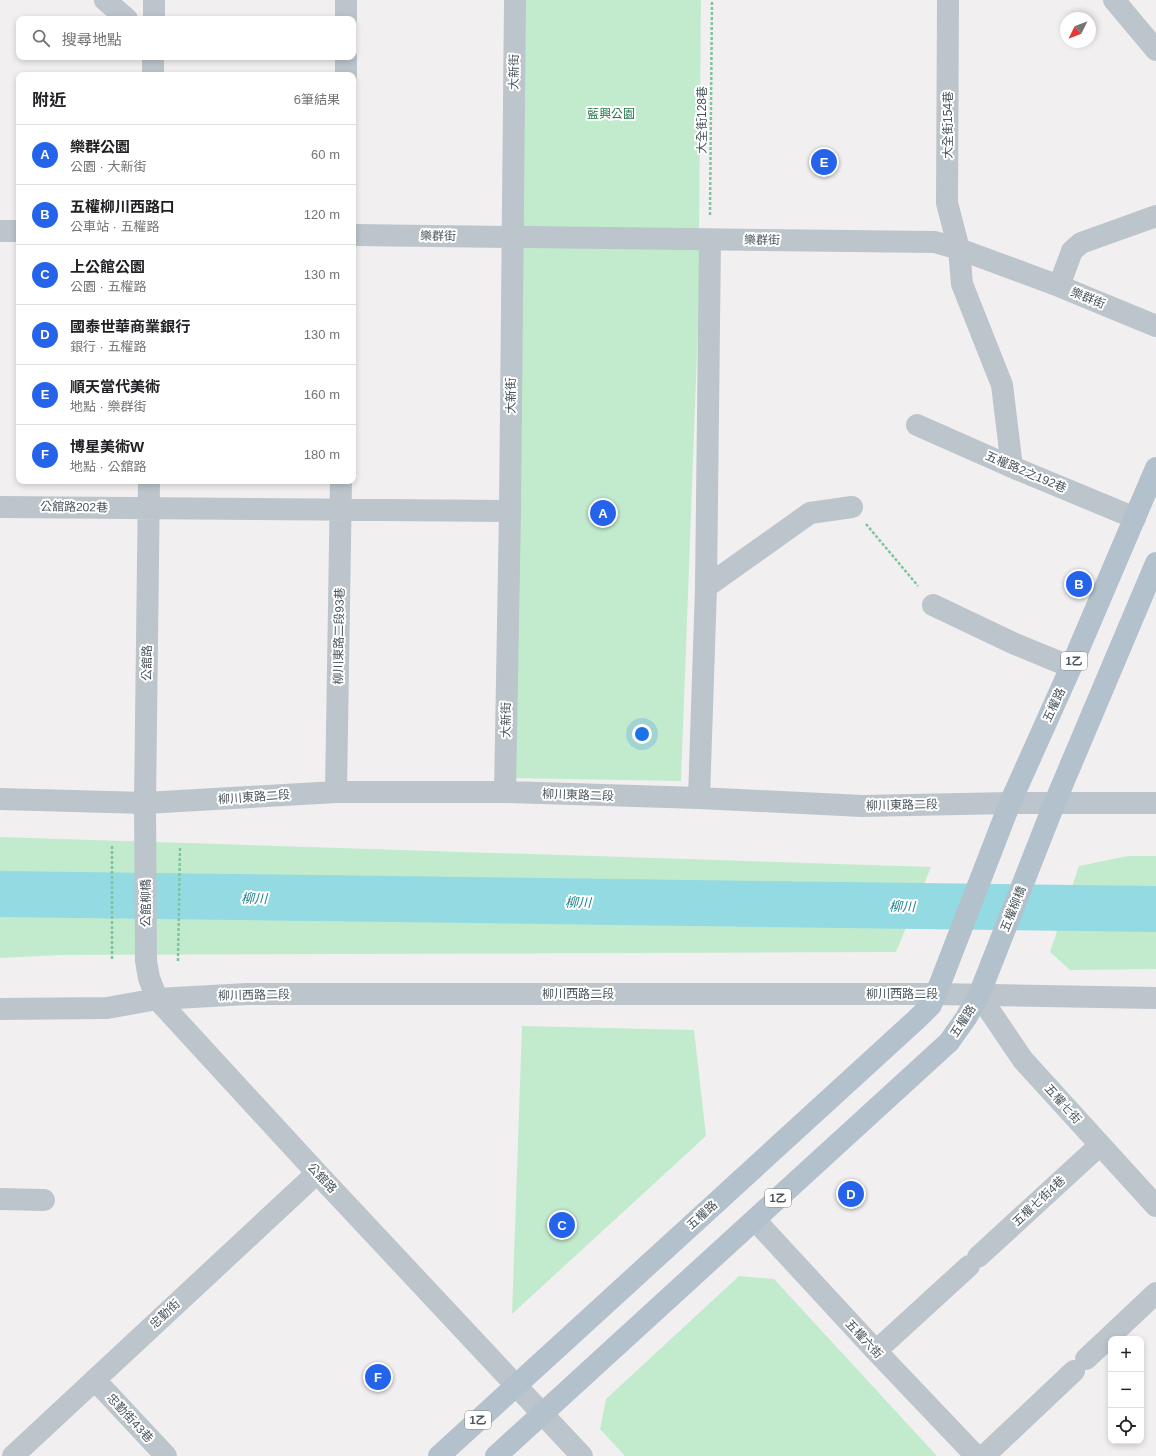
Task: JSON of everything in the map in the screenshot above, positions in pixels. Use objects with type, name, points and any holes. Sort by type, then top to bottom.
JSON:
[{"type":"main road","name":"五權路","points":[[439,1456],[917,1019],[930,1005],[949,962],[1010,803],[1072,667],[1156,468]]},
{"type":"main road","name":"1乙","points":[[1055,802],[1156,563]]},
{"type":"main road","name":"五權柳橋","points":[[991,965],[1055,802]]},
{"type":"main road","name":"五權路","points":[[496,1456],[937,1054],[949,1042],[962,1024],[979,995],[991,965]]},
{"type":"street","points":[[105,0],[124,16]]},
{"type":"street","points":[[154,0],[154,16]]},
{"type":"street","points":[[346,0],[346,16]]},
{"type":"street","name":"大新街","points":[[505,792],[510,512],[515,0]]},
{"type":"street","name":"大全街154巷","points":[[948,0],[947,203],[959,249],[962,284],[1002,385],[1012,466]]},
{"type":"street","points":[[1114,0],[1156,50]]},
{"type":"street","points":[[153,72],[154,60]]},
{"type":"street","points":[[346,60],[346,72]]},
{"type":"street","points":[[1059,286],[1072,251],[1081,243],[1156,216]]},
{"type":"street","points":[[0,231],[16,231]]},
{"type":"street","name":"樂群街","points":[[356,235],[935,242],[959,249],[1059,286],[1156,326]]},
{"type":"street","points":[[699,798],[706,587],[710,240]]},
{"type":"street","name":"五權路2之192巷","points":[[917,425],[1135,518]]},
{"type":"street","name":"公舘路","points":[[146,846],[145,803],[149,484]]},
{"type":"street","name":"柳川東路二段93巷","points":[[336,792],[341,484]]},
{"type":"street","name":"公舘路202巷","points":[[0,507],[510,512]]},
{"type":"street","points":[[706,587],[810,512],[852,507]]},
{"type":"street","points":[[934,605],[1014,644],[1072,667]]},
{"type":"street","name":"柳川東路二段","points":[[0,799],[145,803],[336,792],[505,792],[699,798],[862,806],[1055,802],[1156,803]]},
{"type":"street","name":"公館柳橋","points":[[146,846],[146,961]]},
{"type":"street","name":"公舘路","points":[[146,961],[149,978],[157,999],[317,1173],[582,1456]]},
{"type":"street","name":"柳川西路二段","points":[[0,1009],[107,1008],[157,999],[247,994],[936,994],[1156,998]]},
{"type":"street","name":"五權七街","points":[[979,995],[1023,1060],[1156,1206]]},
{"type":"street","name":"五權七街4巷","points":[[876,1351],[1100,1145]]},
{"type":"street","name":"忠勤街","points":[[13,1456],[317,1173]]},
{"type":"street","points":[[0,1199],[44,1200]]},
{"type":"street","name":"五權六街","points":[[755,1220],[876,1351],[976,1456]]},
{"type":"street","points":[[984,1456],[1156,1293]]},
{"type":"street","name":"忠勤街43巷","points":[[95,1380],[166,1456]]},
{"type":"path","name":"大全街128巷","points":[[710,240],[712,0]]},
{"type":"path","points":[[852,507],[934,605]]},
{"type":"path","points":[[112,846],[112,960]]},
{"type":"path","points":[[178,961],[180,846]]},
{"type":"green space","name":"藍興公園","points":[[524,0],[701,0],[699,232],[520,228]]},
{"type":"green space","points":[[518,245],[701,247],[681,781],[510,778]]},
{"type":"green space","points":[[0,837],[931,867],[896,952],[61,955],[0,958]]},
{"type":"green space","points":[[1128,856],[1156,856],[1156,969],[1070,970],[1050,952],[1079,866]]},
{"type":"green space","points":[[522,1026],[694,1030],[706,1136],[512,1314]]},
{"type":"green space","points":[[739,1276],[774,1279],[937,1456],[625,1456],[600,1429],[606,1399]]},
{"type":"waterway","name":"柳川","points":[[0,894],[1156,909]]},
{"type":"place","name":"順天當代美術","points":[[824,162]]},
{"type":"place","name":"樂群公園","points":[[603,513]]},
{"type":"place","name":"五權柳川西路口","points":[[1079,584]]},
{"type":"place","name":"國泰世華商業銀行","points":[[851,1194]]},
{"type":"place","name":"上公館公園","points":[[562,1225]]},
{"type":"place","name":"博星美術W","points":[[378,1377]]}]
